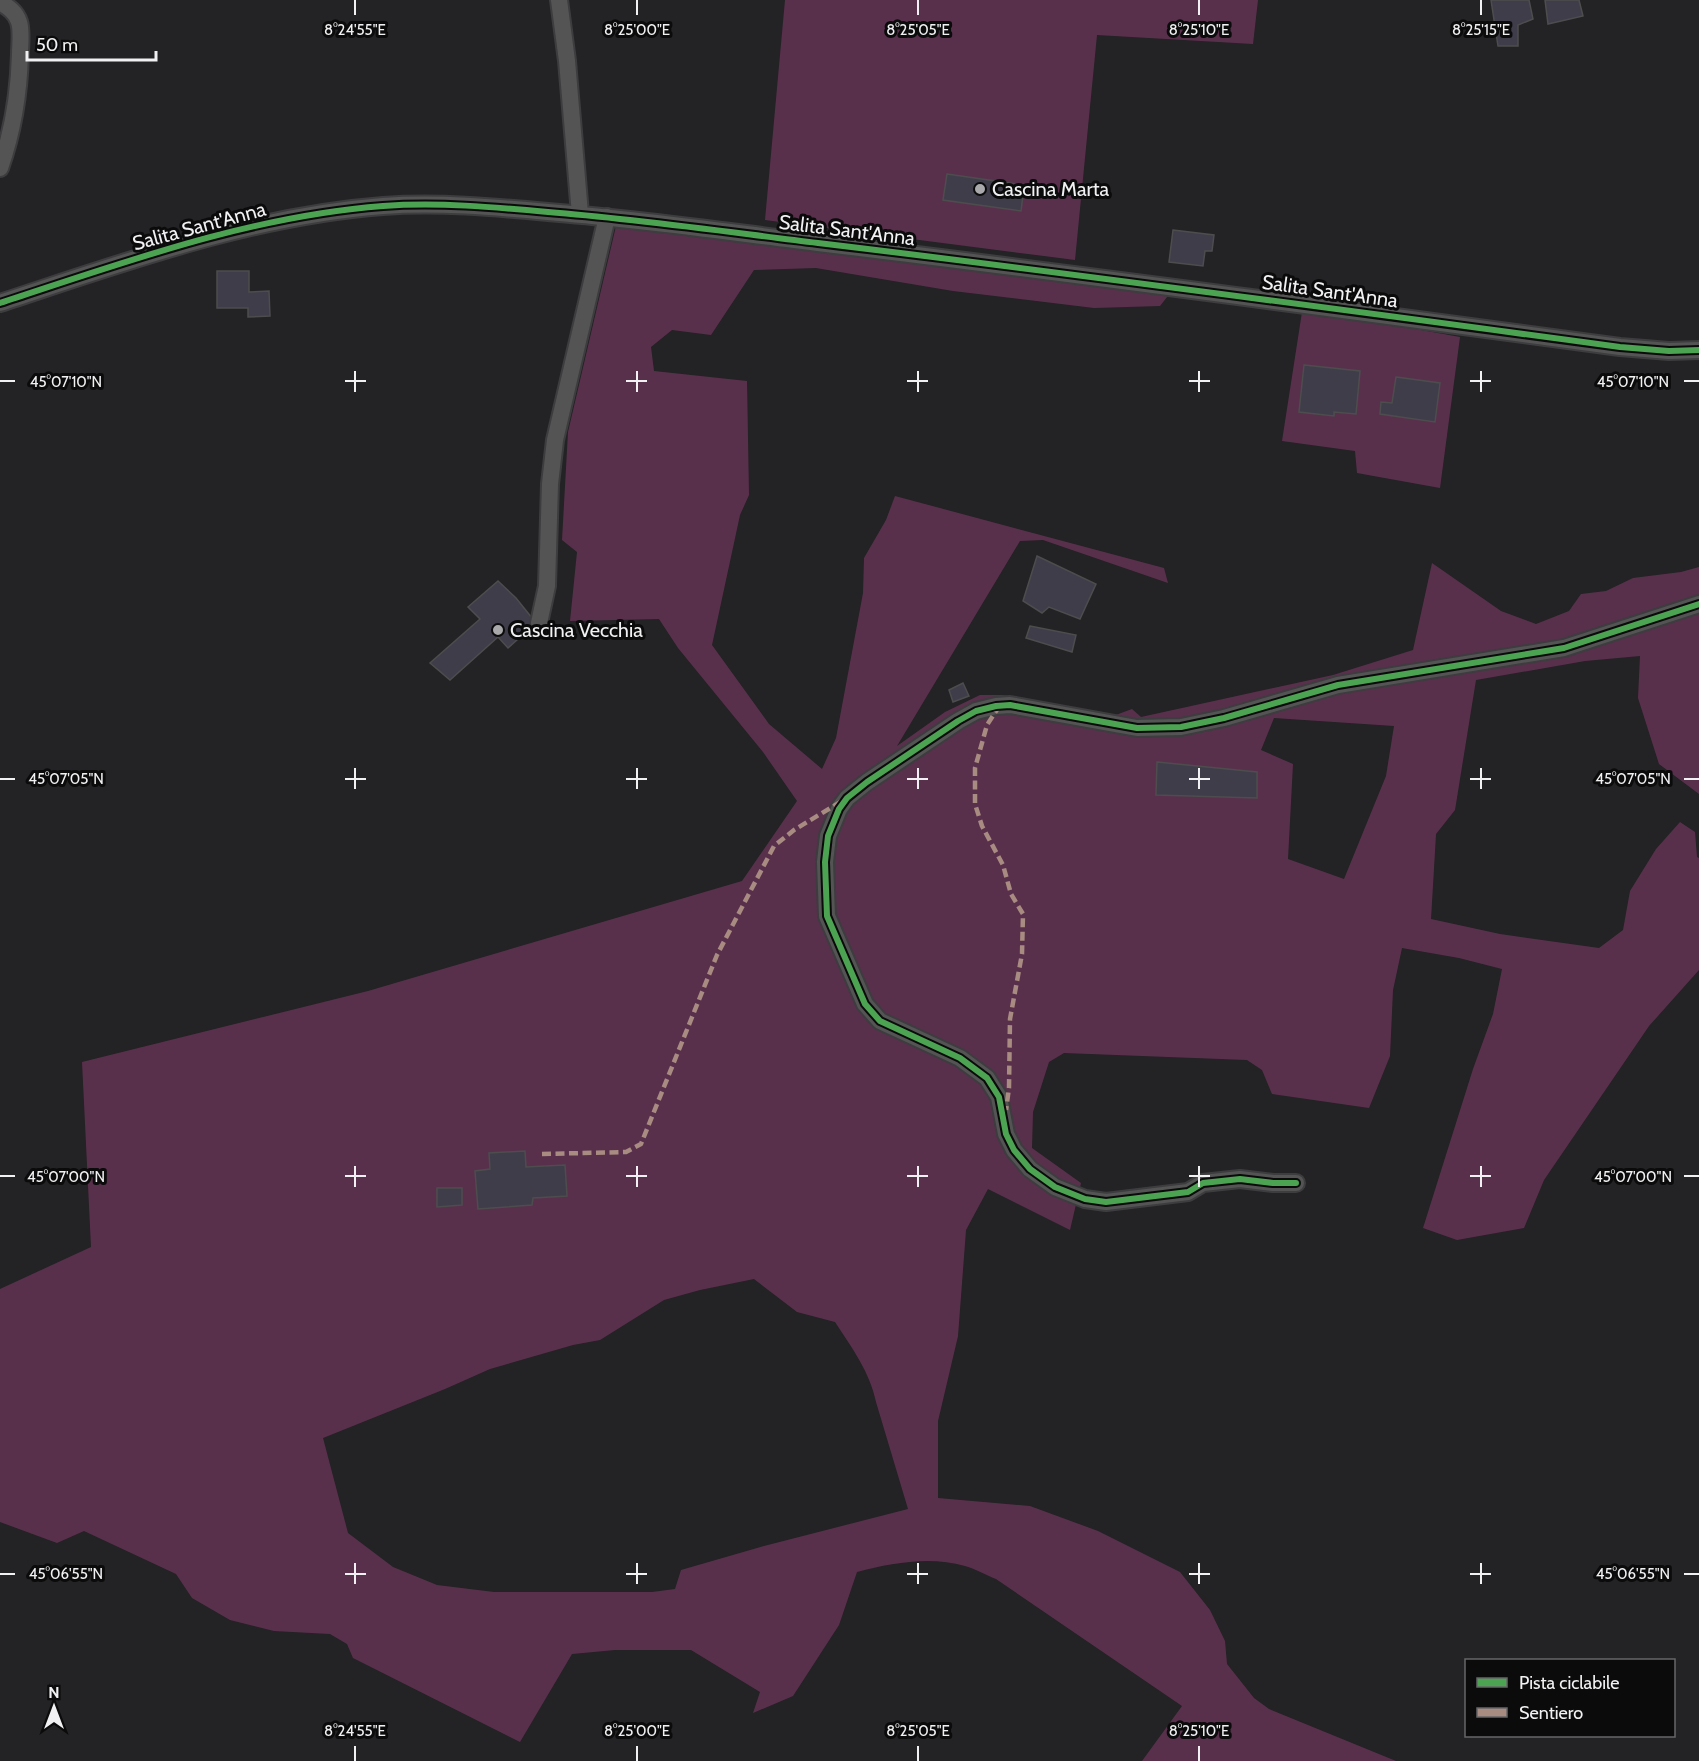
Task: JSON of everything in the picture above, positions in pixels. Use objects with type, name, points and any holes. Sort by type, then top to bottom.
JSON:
[{"type":"street","points":[[559,0],[567,61],[580,214]]},
{"type":"street","points":[[0,2],[14,13],[20,23],[21,37],[13,124],[0,168]]},
{"type":"street","name":"Salita Sant'Anna","points":[[0,303],[123,262],[249,227],[381,206],[467,205],[607,217],[1215,292],[1620,347],[1668,351],[1699,350]]},
{"type":"street","points":[[539,623],[547,586],[550,484],[555,440],[607,217]]},
{"type":"street","points":[[1296,1183],[1240,1179],[1203,1183],[1188,1192],[1107,1202],[1085,1199],[1055,1187],[1030,1168],[1014,1150],[1006,1134],[999,1097],[987,1077],[960,1058],[880,1021],[865,1004],[827,916],[825,862],[828,836],[839,808],[847,798],[867,782],[958,721],[976,711],[996,706],[1010,705],[1137,728],[1181,727],[1224,718],[1338,685],[1564,648],[1699,604]]},
{"type":"shaded area","points":[[785,0],[1258,0],[1253,44],[1097,35],[1075,260],[765,220]]},
{"type":"shaded area","points":[[616,226],[1171,292],[1160,306],[1094,308],[953,291],[816,268],[754,270],[711,335],[672,330],[651,347],[654,371],[747,381],[749,495],[740,515],[712,645],[769,724],[822,769],[836,738],[863,593],[864,558],[886,520],[895,496],[1164,568],[1168,583],[1043,540],[1020,541],[897,746],[945,712],[980,695],[1003,695],[1113,716],[1132,709],[1141,717],[1333,675],[1413,650],[1432,563],[1501,611],[1536,624],[1569,611],[1581,594],[1606,591],[1633,578],[1681,572],[1699,567],[1699,794],[1659,764],[1638,698],[1640,656],[1585,661],[1476,680],[1455,810],[1436,834],[1431,919],[1500,934],[1599,948],[1623,930],[1630,891],[1656,849],[1680,822],[1695,832],[1697,857],[1699,858],[1699,970],[1649,1026],[1544,1180],[1524,1228],[1457,1240],[1423,1228],[1473,1069],[1493,1014],[1502,969],[1459,958],[1402,948],[1393,990],[1390,1056],[1369,1108],[1272,1094],[1262,1070],[1247,1060],[1064,1053],[1049,1062],[1033,1112],[1032,1148],[1081,1183],[1070,1230],[988,1189],[966,1230],[958,1336],[938,1421],[938,1498],[1030,1506],[1098,1531],[1180,1572],[1210,1610],[1225,1641],[1227,1664],[1254,1698],[1269,1709],[1396,1761],[1142,1761],[1182,1706],[996,1579],[965,1566],[938,1561],[897,1564],[857,1572],[839,1625],[793,1696],[753,1713],[760,1692],[691,1650],[615,1650],[572,1654],[520,1742],[353,1658],[347,1644],[330,1634],[274,1631],[230,1620],[192,1598],[176,1574],[84,1531],[57,1543],[0,1522],[0,1289],[91,1247],[82,1062],[368,991],[742,881],[797,801],[763,752],[678,648],[659,619],[570,621],[577,552],[562,540],[568,432]],"holes":[[[1274,718],[1394,726],[1386,776],[1344,879],[1288,859],[1293,764],[1261,750]],[[754,1279],[797,1312],[835,1322],[860,1361],[869,1380],[908,1509],[681,1570],[675,1589],[652,1592],[494,1592],[437,1585],[393,1567],[348,1533],[323,1438],[490,1369],[573,1345],[600,1340],[664,1300]]]},
{"type":"shaded area","points":[[1302,312],[1377,322],[1460,337],[1440,488],[1357,473],[1355,451],[1282,441]]},
{"type":"building","points":[[1491,0],[1529,0],[1533,19],[1518,25],[1518,46],[1498,46]]},
{"type":"building","points":[[1545,0],[1579,0],[1583,16],[1548,24]]},
{"type":"building","name":"Cascina Marta","points":[[947,174],[1016,184],[1015,194],[1023,195],[1021,211],[943,200]]},
{"type":"building","points":[[1173,230],[1214,235],[1212,251],[1205,251],[1203,266],[1169,262]]},
{"type":"building","points":[[217,271],[249,271],[249,292],[269,291],[270,316],[248,317],[248,308],[217,308]]},
{"type":"building","points":[[1304,365],[1360,371],[1356,414],[1334,412],[1334,416],[1299,412]]},
{"type":"building","points":[[1396,377],[1440,383],[1435,422],[1380,414],[1381,402],[1392,403]]},
{"type":"building","points":[[1037,556],[1096,584],[1080,619],[1049,607],[1042,613],[1023,601]]},
{"type":"building","name":"Cascina Vecchia","points":[[498,581],[516,598],[536,623],[508,648],[498,637],[450,680],[430,663],[480,619],[468,607]]},
{"type":"building","points":[[1030,626],[1076,635],[1072,652],[1026,638]]},
{"type":"building","points":[[963,683],[969,696],[953,702],[949,690]]},
{"type":"building","points":[[1157,762],[1257,772],[1257,798],[1156,795]]},
{"type":"building","points":[[525,1151],[526,1167],[565,1165],[567,1196],[533,1198],[532,1205],[478,1209],[475,1171],[490,1169],[489,1153]]},
{"type":"building","points":[[437,1188],[462,1188],[462,1205],[437,1207]]},
{"type":"marked path","points":[[1000,705],[987,725],[975,768],[975,804],[982,826],[1003,865],[1011,894],[1023,914],[1022,954],[1010,1019],[1009,1088],[1006,1110]]},
{"type":"marked path","points":[[542,1154],[626,1152],[641,1144],[717,955],[774,846],[794,830],[842,801]]},
{"type":"cycle path","points":[[0,303],[141,257],[237,230],[334,211],[383,206],[445,205],[507,208],[649,222],[1119,280],[1620,347],[1669,351],[1699,350]]},
{"type":"cycle path","points":[[1296,1183],[1240,1179],[1203,1183],[1188,1192],[1106,1202],[1085,1199],[1055,1187],[1030,1169],[1014,1150],[1006,1134],[999,1097],[987,1078],[960,1058],[880,1021],[865,1004],[827,916],[825,862],[828,836],[839,809],[847,798],[867,782],[958,721],[976,711],[996,706],[1010,705],[1137,728],[1181,727],[1224,718],[1338,685],[1564,648],[1699,604]]},
{"type":"place","name":"Cascina Marta","points":[[980,189]]},
{"type":"place","name":"Cascina Vecchia","points":[[498,630]]}]
